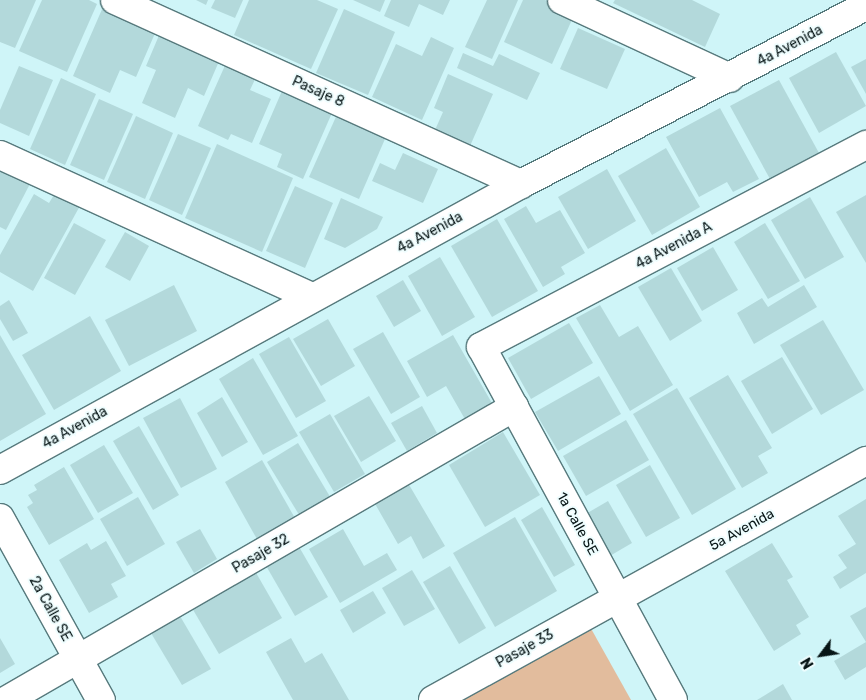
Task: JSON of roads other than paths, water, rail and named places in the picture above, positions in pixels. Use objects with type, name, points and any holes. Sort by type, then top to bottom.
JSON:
[{"type":"street","name":"Pasaje 8","points":[[115,0],[521,184]]},
{"type":"street","points":[[562,0],[730,78]]},
{"type":"street","name":"4a Avenida","points":[[0,470],[521,184],[730,78],[866,6]]},
{"type":"street","name":"4a Avenida A","points":[[481,347],[866,145]]},
{"type":"street","points":[[0,155],[311,298]]},
{"type":"street","name":"1a Calle SE","points":[[481,347],[673,700]]},
{"type":"street","name":"Pasaje 32","points":[[7,700],[514,407]]},
{"type":"street","name":"5a Avenida","points":[[618,598],[866,461]]},
{"type":"street","name":"2a Calle SE","points":[[0,518],[101,700]]},
{"type":"street","name":"Pasaje 33","points":[[433,700],[618,598]]}]
